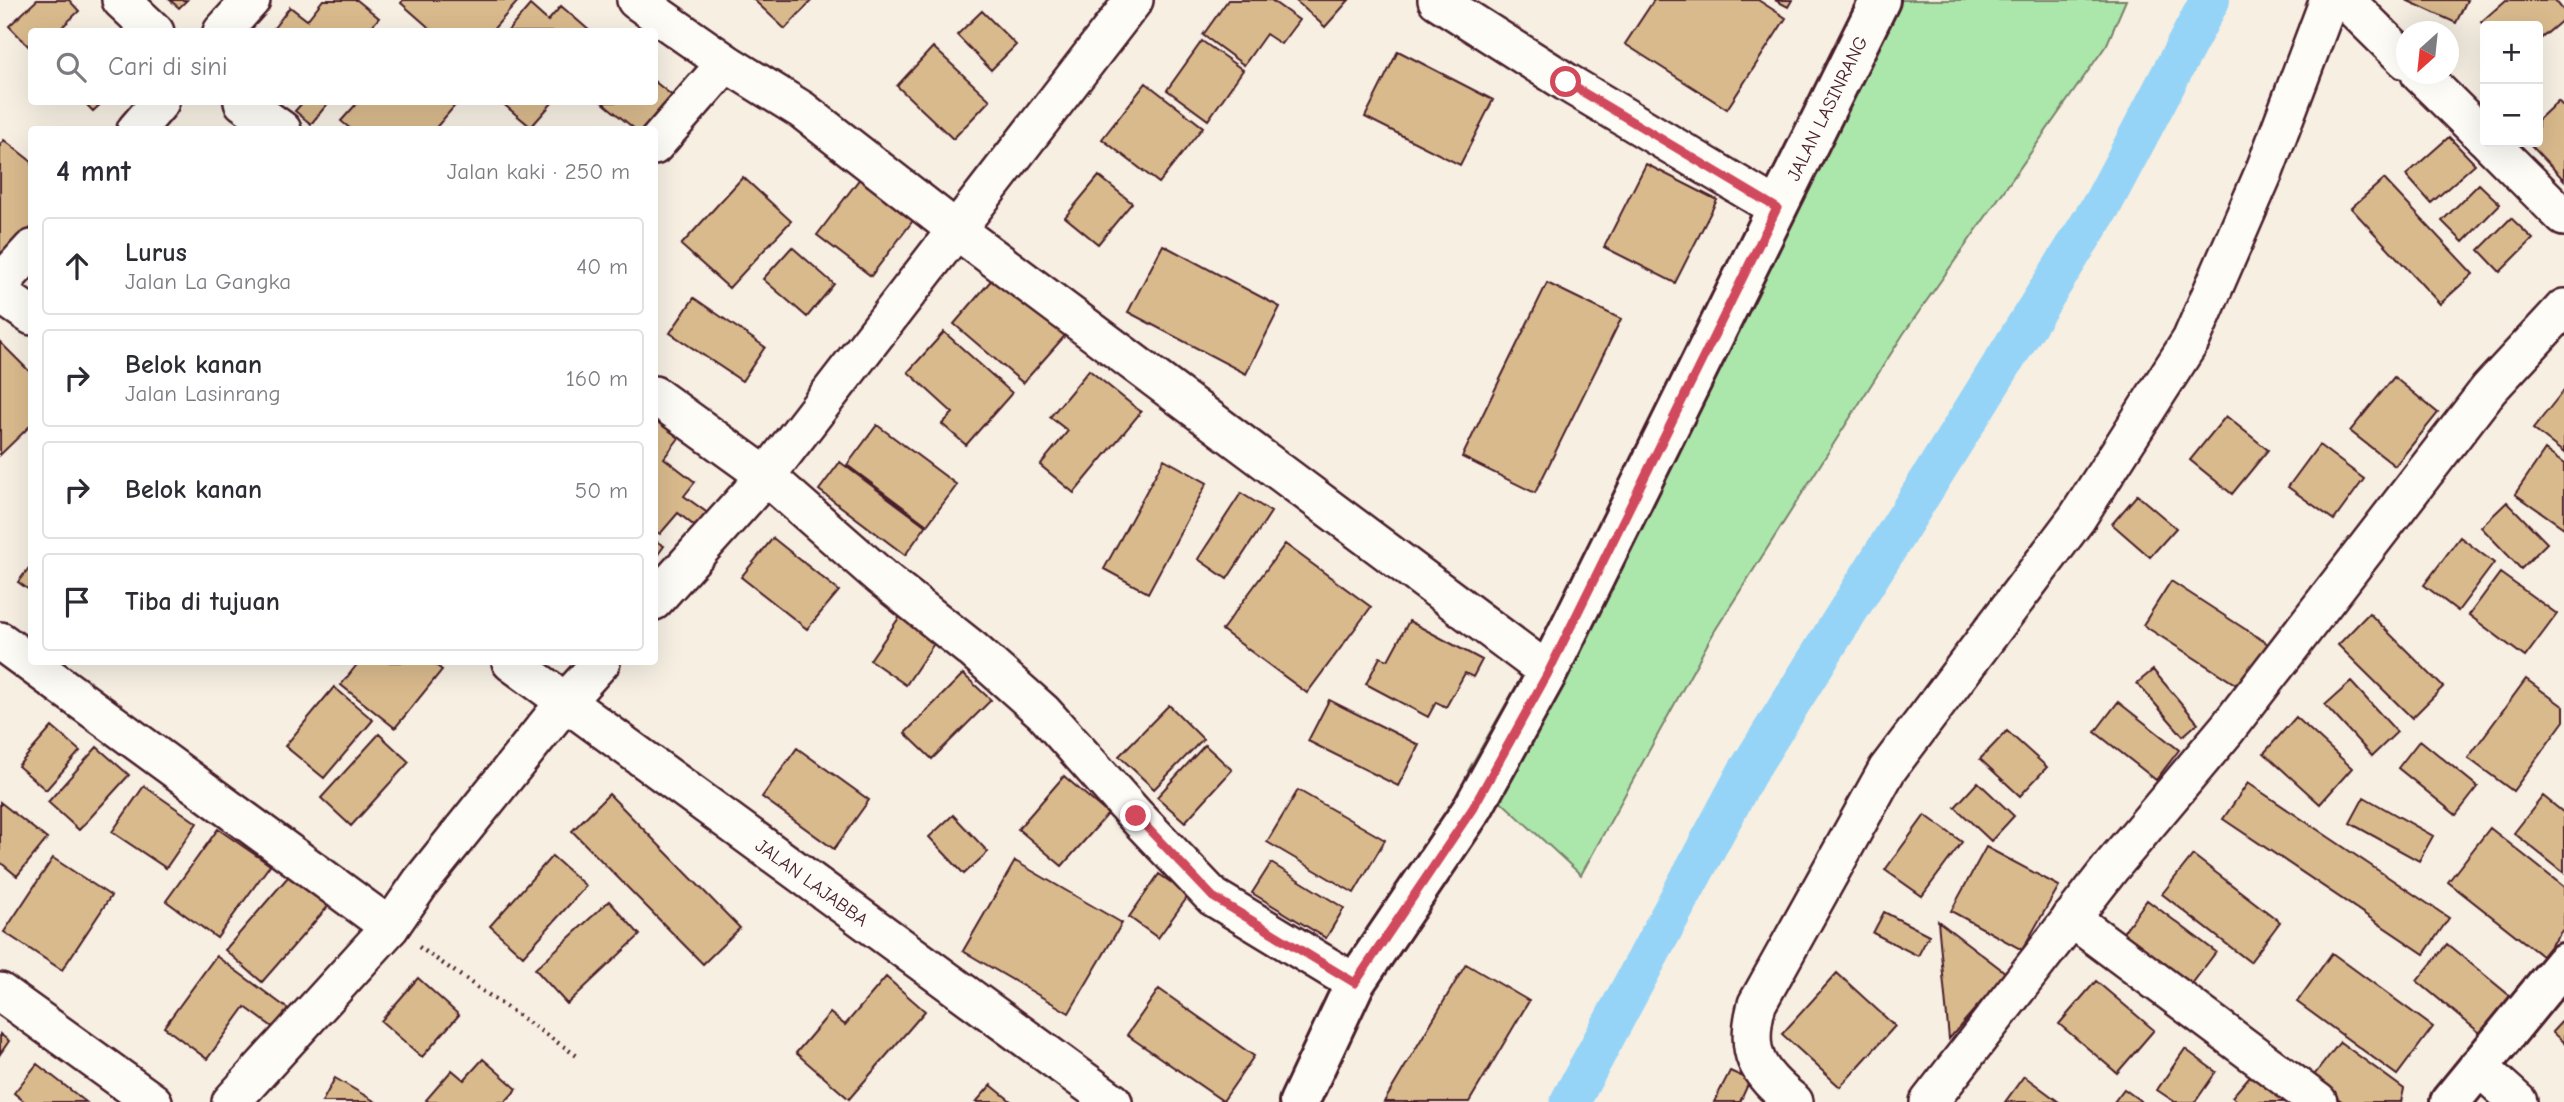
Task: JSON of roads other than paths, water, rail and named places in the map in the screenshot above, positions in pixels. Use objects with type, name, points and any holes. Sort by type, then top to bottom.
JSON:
[{"type":"street","points":[[121,0],[151,28]]},
{"type":"street","points":[[226,28],[251,0]]},
{"type":"street","points":[[636,0],[726,63],[802,110],[956,229],[1548,673]]},
{"type":"street","points":[[658,597],[766,476],[1135,0]]},
{"type":"street","points":[[1437,0],[1566,82],[1777,208]]},
{"type":"street","name":"JALAN LASINRANG","points":[[1299,1102],[1355,983],[1473,808],[1548,673],[1880,0]]},
{"type":"street","points":[[1794,1102],[1768,1079],[1758,1063],[1751,1038],[1757,1004],[1887,770],[2077,518],[2191,340],[2264,172],[2329,0]]},
{"type":"street","points":[[2345,0],[2396,51]]},
{"type":"street","points":[[658,140],[726,63]]},
{"type":"street","points":[[2430,84],[2480,133]]},
{"type":"street","points":[[139,126],[157,105]]},
{"type":"street","points":[[247,105],[276,126]]},
{"type":"street","points":[[2494,147],[2564,217]]},
{"type":"street","points":[[0,285],[28,253]]},
{"type":"street","points":[[0,293],[28,313]]},
{"type":"street","points":[[1929,1102],[2112,866],[2227,729],[2490,389],[2564,308]]},
{"type":"street","points":[[658,398],[766,476],[881,577],[972,650],[1043,712],[1213,897],[1355,983]]},
{"type":"street","points":[[0,641],[28,662]]},
{"type":"street","points":[[33,665],[390,927]]},
{"type":"street","name":"JALAN LAJABBA","points":[[515,665],[1113,1102]]},
{"type":"street","points":[[231,1102],[390,927],[421,882],[566,701],[598,665]]},
{"type":"street","points":[[2071,918],[2318,1102]]},
{"type":"street","points":[[2450,1102],[2564,962]]},
{"type":"street","points":[[0,992],[153,1102]]},
{"type":"street","points":[[2478,1066],[2518,1102]]},
{"type":"waterway","points":[[1570,1102],[1746,774],[2104,201],[2210,0]]}]
